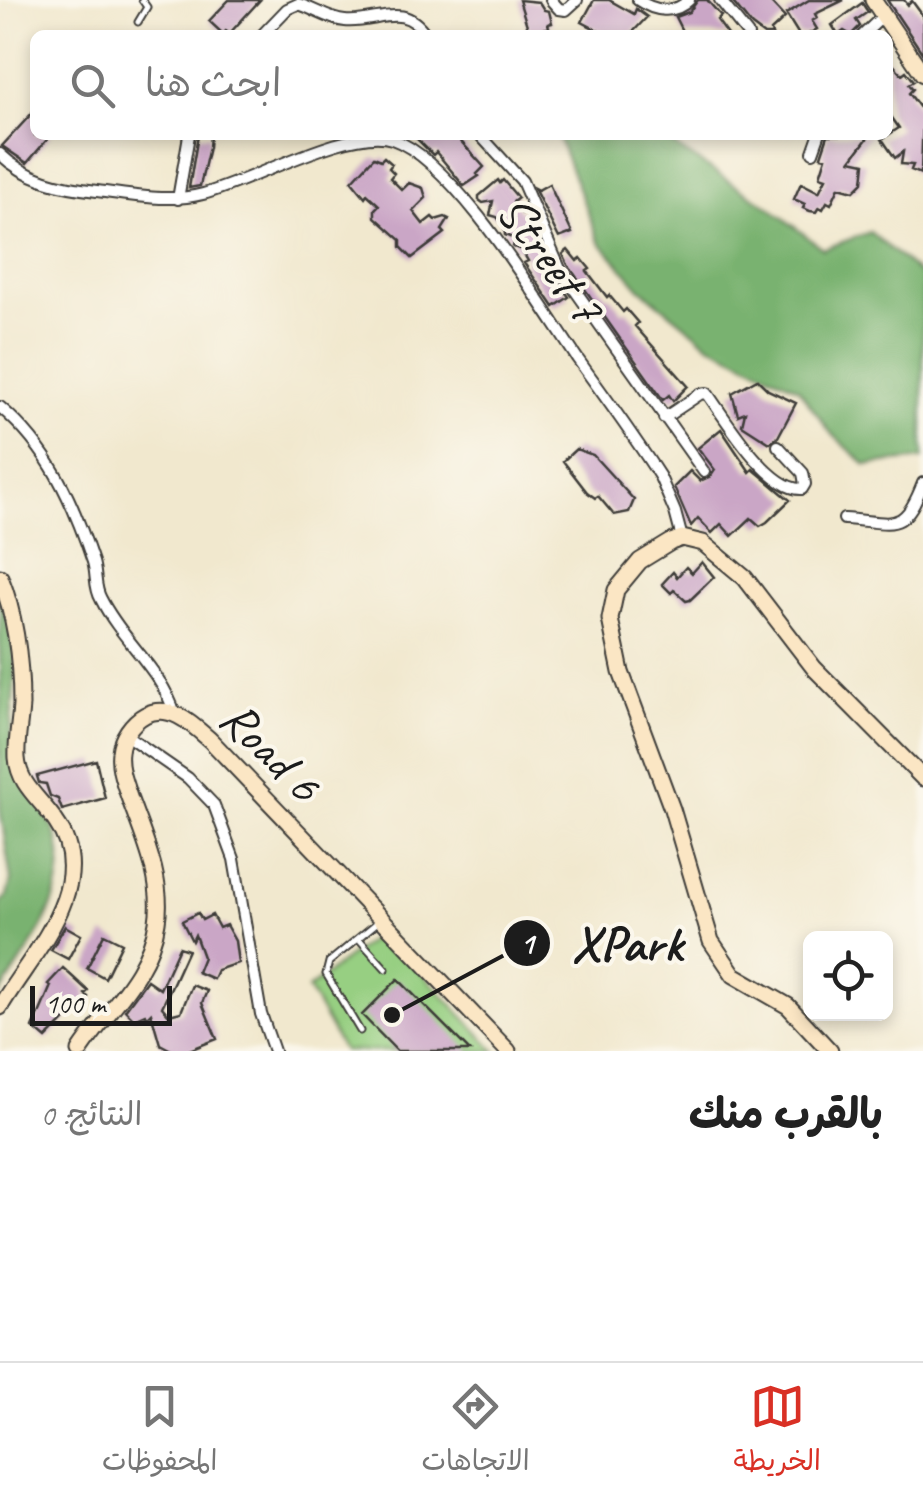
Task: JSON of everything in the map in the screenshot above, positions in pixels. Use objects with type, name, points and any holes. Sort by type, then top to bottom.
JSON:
[{"type":"street","points":[[551,0],[566,10],[578,0]]},
{"type":"street","points":[[638,0],[655,9],[671,10],[689,0]]},
{"type":"street","points":[[720,0],[744,30]]},
{"type":"street","points":[[873,0],[893,30]]},
{"type":"street","points":[[267,30],[298,4],[345,21],[404,14],[416,20],[423,30]]},
{"type":"street","points":[[868,30],[883,16]]},
{"type":"street","points":[[893,30],[923,74]]},
{"type":"street","points":[[178,199],[187,140]]},
{"type":"street","name":"Street 7","points":[[0,154],[23,172],[42,180],[88,190],[178,199],[225,188],[358,140]]},
{"type":"street","name":"Street 7","points":[[392,140],[413,150],[444,176],[522,275],[660,477],[676,512],[682,538]]},
{"type":"street","points":[[485,140],[522,180],[560,269],[704,472]]},
{"type":"street","points":[[813,152],[817,140]]},
{"type":"street","points":[[664,418],[706,393],[760,463],[790,488],[802,489],[806,484],[804,473],[778,446]]},
{"type":"street","points":[[0,407],[58,472],[75,509],[102,601],[162,684],[175,714]]},
{"type":"street","points":[[844,519],[901,520],[911,513],[923,483]]},
{"type":"street","points":[[830,1051],[788,1006],[734,975],[711,941],[672,809],[630,702],[614,642],[610,608],[616,590],[629,572],[656,550],[682,538],[703,543],[729,562],[814,668],[923,778]]},
{"type":"street","points":[[0,577],[17,646],[21,699],[18,768],[28,790],[60,827],[70,866],[59,913],[0,1007]]},
{"type":"street","name":"Road 6","points":[[126,735],[144,715],[162,712],[175,714],[211,741],[508,1051]]},
{"type":"street","points":[[80,1051],[138,976],[152,948],[158,914],[156,881],[120,764],[126,735],[188,778],[214,805],[234,859],[261,1014],[274,1051]]},
{"type":"lane","points":[[138,22],[147,7],[142,0]]},
{"type":"lane","points":[[360,1031],[326,974],[329,962],[382,920]]},
{"type":"lane","points":[[359,939],[386,969]]},
{"type":"green space","points":[[559,140],[666,140],[768,206],[823,249],[870,232],[923,277],[923,459],[866,465],[830,432],[798,388],[709,344],[640,288],[599,241]]},
{"type":"green space","points":[[0,590],[15,663],[12,751],[49,819],[61,865],[50,910],[0,994],[0,903],[7,896],[11,880],[0,808]]},
{"type":"green space","points":[[382,931],[496,1051],[343,1051],[308,989]]},
{"type":"building","points":[[229,0],[260,0],[233,30],[219,30],[209,21]]},
{"type":"building","points":[[519,0],[539,2],[549,11],[549,27],[528,30]]},
{"type":"building","points":[[594,0],[609,0],[647,17],[635,30],[597,30],[582,22]]},
{"type":"building","points":[[698,0],[707,0],[721,16],[717,20],[724,30],[682,30],[675,17],[689,12]]},
{"type":"building","points":[[731,0],[768,0],[785,18],[772,30],[752,26]]},
{"type":"building","points":[[809,0],[844,0],[815,14],[817,18],[812,21],[815,30],[796,30],[786,14]]},
{"type":"building","points":[[887,0],[904,0],[908,5],[912,1],[923,16],[923,54]]},
{"type":"building","points":[[862,3],[868,12],[856,20],[860,26],[856,30],[835,30],[832,25]]},
{"type":"building","points":[[893,64],[914,81],[909,84],[913,89],[909,93],[923,112],[921,174],[911,170],[913,165],[901,164],[903,152],[895,158],[883,140],[893,140],[893,132],[899,128],[893,119]]},
{"type":"building","points":[[30,115],[30,140],[47,140],[27,163],[2,146]]},
{"type":"building","points":[[197,140],[210,140],[200,186],[189,188]]},
{"type":"building","points":[[418,140],[460,140],[484,167],[479,176],[464,186],[436,152],[433,155]]},
{"type":"building","points":[[826,140],[866,140],[851,160],[865,163],[863,182],[854,191],[839,187],[831,204],[827,202],[816,212],[803,208],[805,204],[794,199],[801,183],[819,192],[826,178],[820,176],[826,157],[821,156]]},
{"type":"building","points":[[374,157],[384,157],[392,164],[389,168],[394,173],[390,178],[402,190],[409,183],[423,188],[426,198],[413,211],[423,224],[432,217],[449,219],[442,230],[445,233],[412,258],[401,247],[401,240],[375,217],[379,205],[367,194],[365,197],[352,181]]},
{"type":"building","points":[[498,180],[503,180],[518,198],[513,202],[522,213],[525,211],[552,273],[569,297],[554,307],[524,263],[528,261],[521,249],[513,247],[515,239],[505,235],[504,226],[490,215],[493,201],[479,200]]},
{"type":"building","points":[[549,184],[572,233],[559,238],[534,188]]},
{"type":"building","points":[[568,250],[577,261],[581,258],[607,297],[623,312],[626,309],[638,323],[635,326],[688,386],[673,401],[669,395],[663,400],[568,265],[563,254]]},
{"type":"building","points":[[757,379],[768,390],[796,403],[778,437],[770,443],[742,425],[745,412],[738,415],[732,393]]},
{"type":"building","points":[[721,429],[750,472],[753,469],[790,500],[767,522],[760,526],[751,518],[732,536],[721,524],[712,533],[698,518],[691,526],[674,487],[690,471],[700,481],[711,476],[715,470],[698,448]]},
{"type":"building","points":[[576,449],[593,455],[634,500],[629,512],[614,515],[598,496],[587,492],[563,461]]},
{"type":"building","points":[[702,562],[714,577],[690,600],[674,590],[671,593],[662,584],[673,572],[677,577],[686,567],[692,573]]},
{"type":"building","points":[[96,760],[105,798],[62,810],[46,784],[39,783],[37,776]]},
{"type":"building","points":[[198,913],[202,920],[212,915],[219,928],[226,925],[235,941],[238,963],[217,970],[213,979],[197,972],[203,957],[195,935],[192,941],[182,921]]},
{"type":"building","points":[[65,926],[81,935],[68,959],[51,950]]},
{"type":"building","points":[[104,934],[122,943],[105,978],[87,968]]},
{"type":"building","points":[[179,947],[188,950],[162,1007],[169,1015],[181,1012],[192,985],[207,991],[202,1003],[217,1039],[187,1051],[173,1051],[160,1044],[151,1013],[134,1019],[125,1010],[147,980],[160,989]]},
{"type":"building","points":[[63,968],[88,991],[88,997],[46,1039],[33,1028],[51,986],[48,984]]},
{"type":"building","points":[[398,979],[470,1051],[397,1051],[362,1015]]},
{"type":"place","name":"XPark","points":[[392,1015]]}]
